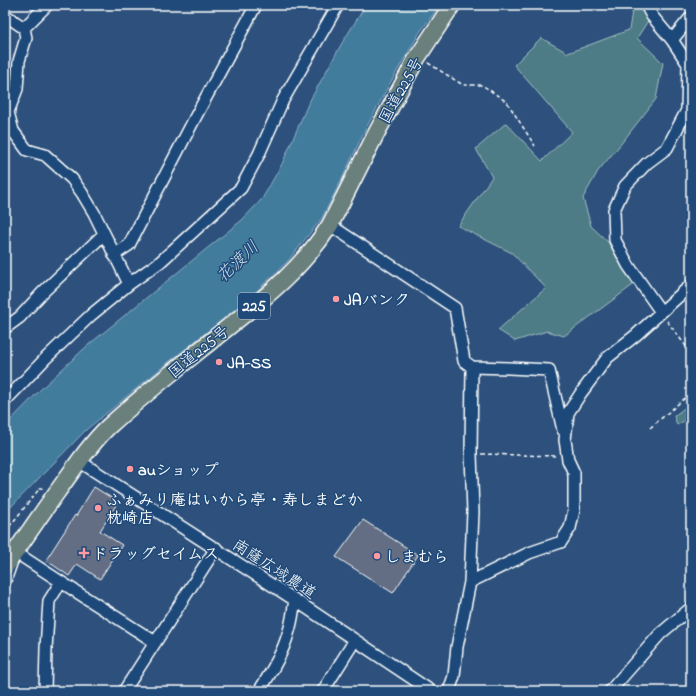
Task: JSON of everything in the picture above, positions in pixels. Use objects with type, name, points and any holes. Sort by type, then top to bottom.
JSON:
[{"type":"highway","name":"国道225号","points":[[5,567],[79,461],[107,428],[190,357],[271,293],[309,255],[330,225],[377,132],[417,58],[452,5]]},
{"type":"street","points":[[24,28],[47,5]]},
{"type":"street","points":[[114,255],[129,245],[256,5]]},
{"type":"street","points":[[5,401],[51,352],[91,315],[129,284],[160,262],[241,188],[259,154],[283,100],[338,5]]},
{"type":"street","points":[[646,5],[652,16],[672,40],[688,64],[689,84],[687,110],[667,148],[648,163],[625,186],[614,210],[614,240],[628,265],[661,312]]},
{"type":"street","points":[[5,15],[24,28],[26,38],[19,61],[17,89],[7,114],[14,132],[27,150],[45,155],[72,179],[94,213],[129,284]]},
{"type":"street","points":[[672,40],[691,17]]},
{"type":"street","points":[[330,225],[455,308],[464,361],[472,368],[549,370],[565,440],[567,456],[574,473],[574,510],[570,528],[561,542],[528,553],[470,582]]},
{"type":"street","points":[[5,328],[20,317],[43,292],[104,234]]},
{"type":"street","points":[[565,440],[568,413],[607,358],[636,335],[691,285]]},
{"type":"street","points":[[449,691],[454,676],[457,647],[470,582],[473,512],[472,368]]},
{"type":"street","name":"南薩広域農道","points":[[79,461],[216,548],[431,691]]},
{"type":"street","points":[[124,691],[216,548]]},
{"type":"street","points":[[5,581],[15,552],[155,642]]},
{"type":"street","points":[[45,691],[48,601],[61,582]]},
{"type":"street","points":[[259,691],[281,654],[288,634],[295,600]]},
{"type":"street","points":[[610,691],[660,634],[691,608]]},
{"type":"street","points":[[323,691],[355,640]]},
{"type":"path","points":[[417,58],[463,85],[482,85],[506,102],[535,146]]},
{"type":"path","points":[[661,312],[691,353]]},
{"type":"path","points":[[650,428],[691,393]]},
{"type":"path","points":[[472,454],[567,456]]},
{"type":"path","points":[[5,532],[40,488],[61,486]]},
{"type":"green space","points":[[633,5],[658,5],[637,38],[663,63],[656,99],[598,171],[583,198],[591,226],[608,242],[633,285],[564,336],[547,331],[515,341],[498,330],[546,288],[512,253],[458,226],[492,177],[476,149],[506,123],[542,161],[572,132],[514,65],[541,38],[568,53],[629,30]]},
{"type":"green space","points":[[691,403],[691,417],[677,425],[674,416]]},
{"type":"water","name":"花渡川","points":[[366,5],[440,5],[420,32],[389,85],[322,218],[288,261],[246,301],[86,430],[5,513],[5,426],[42,388],[87,346],[242,220],[262,199],[282,164],[308,104],[342,43]]},
{"type":"building","name":"ドラッグセイムス","points":[[94,487],[118,502],[100,531],[122,545],[100,579],[77,564],[69,576],[46,560]]},
{"type":"building","name":"しまむら","points":[[363,520],[418,555],[393,593],[336,557]]},
{"type":"place","name":"JAバンク","points":[[336,299]]},
{"type":"place","name":"JA-SS","points":[[219,362]]},
{"type":"place","name":"auショップ","points":[[130,469]]},
{"type":"place","name":"ふぁみり庵はいから亭・寿しまどか 枕崎店","points":[[98,508]]},
{"type":"place","name":"ドラッグセイムス","points":[[84,553]]},
{"type":"place","name":"しまむら","points":[[377,556]]}]
